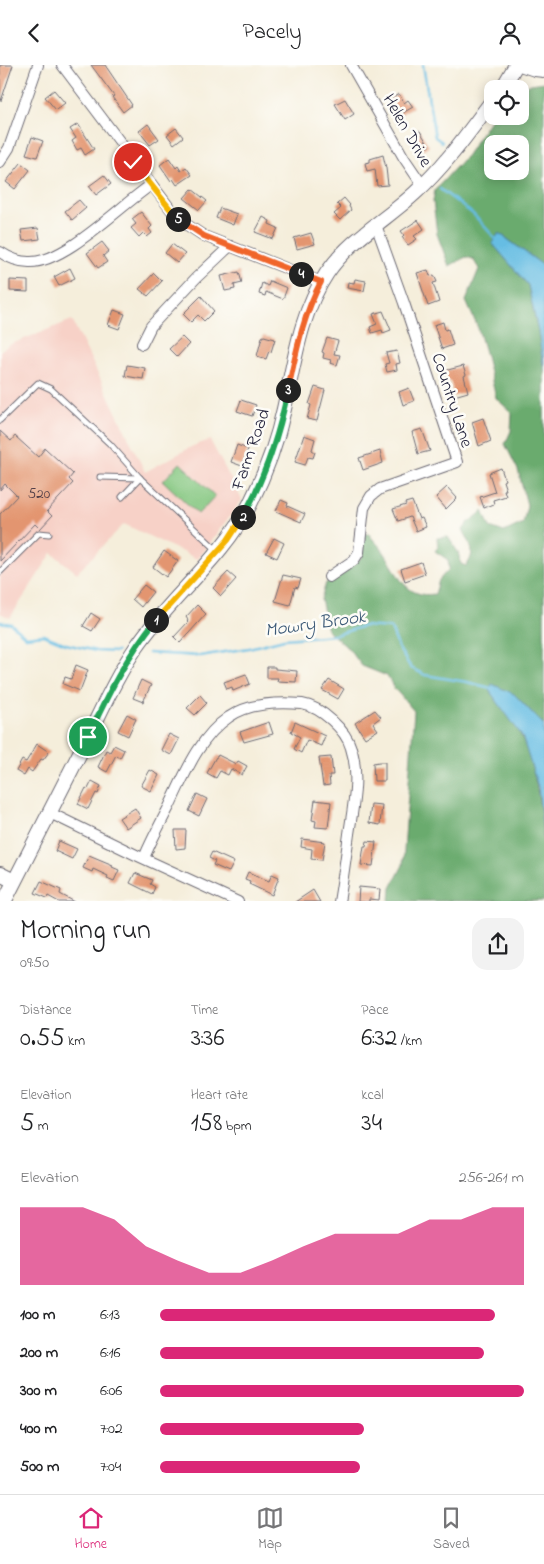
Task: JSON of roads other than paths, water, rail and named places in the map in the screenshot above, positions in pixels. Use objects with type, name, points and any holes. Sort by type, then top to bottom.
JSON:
[{"type":"street","points":[[0,163],[9,147],[28,98],[38,65]]},
{"type":"street","points":[[62,65],[178,219],[204,236],[321,282]]},
{"type":"street","name":"Helen Drive","points":[[351,65],[404,158],[423,186]]},
{"type":"street","points":[[507,80],[516,65]]},
{"type":"street","points":[[523,65],[544,70]]},
{"type":"street","name":"Farm Road","points":[[6,901],[14,881],[50,813],[105,700],[136,647],[160,615],[218,551],[240,523],[266,468],[279,430],[302,331],[310,305],[321,282],[337,259],[352,244],[423,186],[456,149],[484,112]]},
{"type":"street","points":[[0,252],[11,259],[30,263],[48,259],[69,247],[151,185]]},
{"type":"street","name":"Country Lane","points":[[329,577],[354,560],[359,552],[364,508],[370,496],[380,489],[457,462],[376,225]]},
{"type":"street","points":[[142,344],[151,326],[196,278],[230,247]]},
{"type":"street","points":[[144,858],[197,752],[212,731],[229,716],[253,707],[284,702],[307,705],[326,715],[338,727],[351,746],[354,763],[353,809],[340,901]]},
{"type":"street","points":[[50,813],[238,901]]},
{"type":"street","points":[[0,874],[14,881]]},
{"type":"lane","points":[[0,420],[38,383],[51,389],[110,444],[140,478],[218,551]]},
{"type":"lane","points":[[100,477],[140,478]]},
{"type":"lane","points":[[122,497],[140,478]]},
{"type":"lane","points":[[0,572],[39,533],[49,534]]},
{"type":"water","points":[[499,233],[544,266],[544,370],[528,285],[492,243]]},
{"type":"water","points":[[492,684],[514,694],[544,725],[544,838],[538,787],[522,736],[489,690]]},
{"type":"waterway","points":[[423,65],[435,137],[442,142]]},
{"type":"waterway","points":[[440,189],[473,214],[496,239]]},
{"type":"waterway","name":"Mowry Brook","points":[[0,622],[11,624],[26,637],[43,635],[66,644],[96,651],[117,652]]},
{"type":"waterway","name":"Mowry Brook","points":[[148,653],[200,656],[249,648],[284,639],[335,635],[364,626],[391,628],[399,649],[411,668],[425,675],[491,688]]}]
